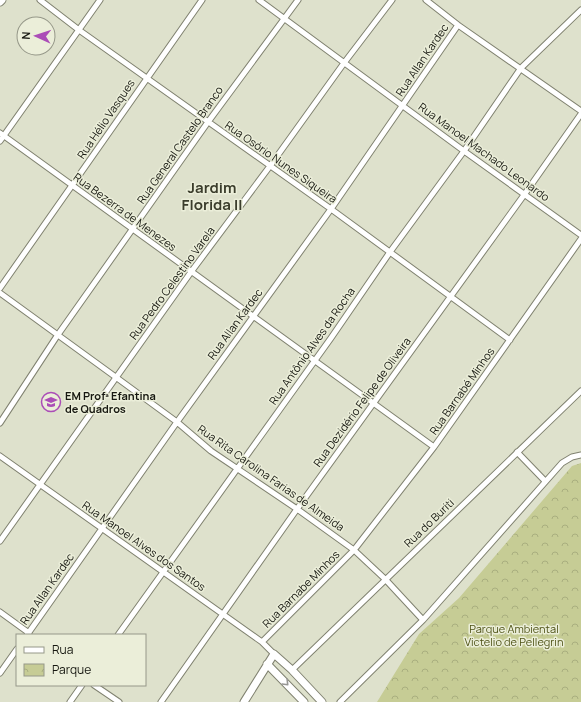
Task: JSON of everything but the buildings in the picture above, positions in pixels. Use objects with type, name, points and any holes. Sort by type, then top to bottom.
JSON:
[{"type":"street","name":"Rua Osório Nunes Siqueira","points":[[40,0],[79,30],[331,209],[510,340]]},
{"type":"street","points":[[0,141],[2,135],[100,0]]},
{"type":"street","name":"Rua Hélio Vasques","points":[[0,288],[202,0]]},
{"type":"street","name":"Rua Manoel Machado Leonardo","points":[[259,0],[286,18],[344,63],[581,235]]},
{"type":"street","name":"Rua General Castelo Branco","points":[[0,423],[57,336],[208,122],[298,0]]},
{"type":"street","name":"Rua Pedro Celestino Varela","points":[[0,542],[191,272],[392,0]]},
{"type":"street","points":[[426,0],[435,2],[458,25],[581,111]]},
{"type":"street","name":"Rua Antônio Alves da Rocha","points":[[119,634],[237,470],[390,252],[464,151],[521,68],[581,10]]},
{"type":"street","name":"Rua Allan Kardec","points":[[28,634],[177,422],[331,209],[458,25]]},
{"type":"street","name":"Rua Dezidério Felipe de Oliveira","points":[[161,702],[297,509],[451,297],[581,114]]},
{"type":"street","name":"Rua Bezerra de Menezes","points":[[2,135],[434,447]]},
{"type":"street","name":"Rua Barnabé Minhos","points":[[354,550],[434,447],[581,239]]},
{"type":"street","name":"Rua Rita Carolina Farias de Almeida","points":[[0,293],[177,422],[211,451],[237,470],[297,509],[354,550],[386,579],[423,620]]},
{"type":"street","name":"Rua do Buriti","points":[[292,670],[581,390]]},
{"type":"street","points":[[517,452],[545,481]]},
{"type":"street","points":[[340,702],[423,620],[562,463],[572,457],[581,455]]},
{"type":"street","name":"Rua Manoel Alves dos Santos","points":[[0,456],[162,573],[262,642],[274,654]]},
{"type":"street","name":"Rua Barnabe Minhos","points":[[262,642],[354,550]]},
{"type":"street","points":[[0,612],[28,634]]},
{"type":"street","points":[[0,673],[16,650]]},
{"type":"street","points":[[244,702],[274,654],[292,670],[322,702]]},
{"type":"street","points":[[267,664],[304,702]]},
{"type":"street","points":[[70,702],[81,686]]},
{"type":"street","points":[[95,686],[119,702]]},
{"type":"green space","name":"Parque Ambiental Victelio de Pellegrin","points":[[581,463],[581,702],[377,702],[419,634],[459,598],[572,466]]},
{"type":"place","name":"EM Profª Efantina de Quadros","points":[[51,402]]},
{"type":"district","name":"Jardim Florida II","points":[[212,196]]}]
